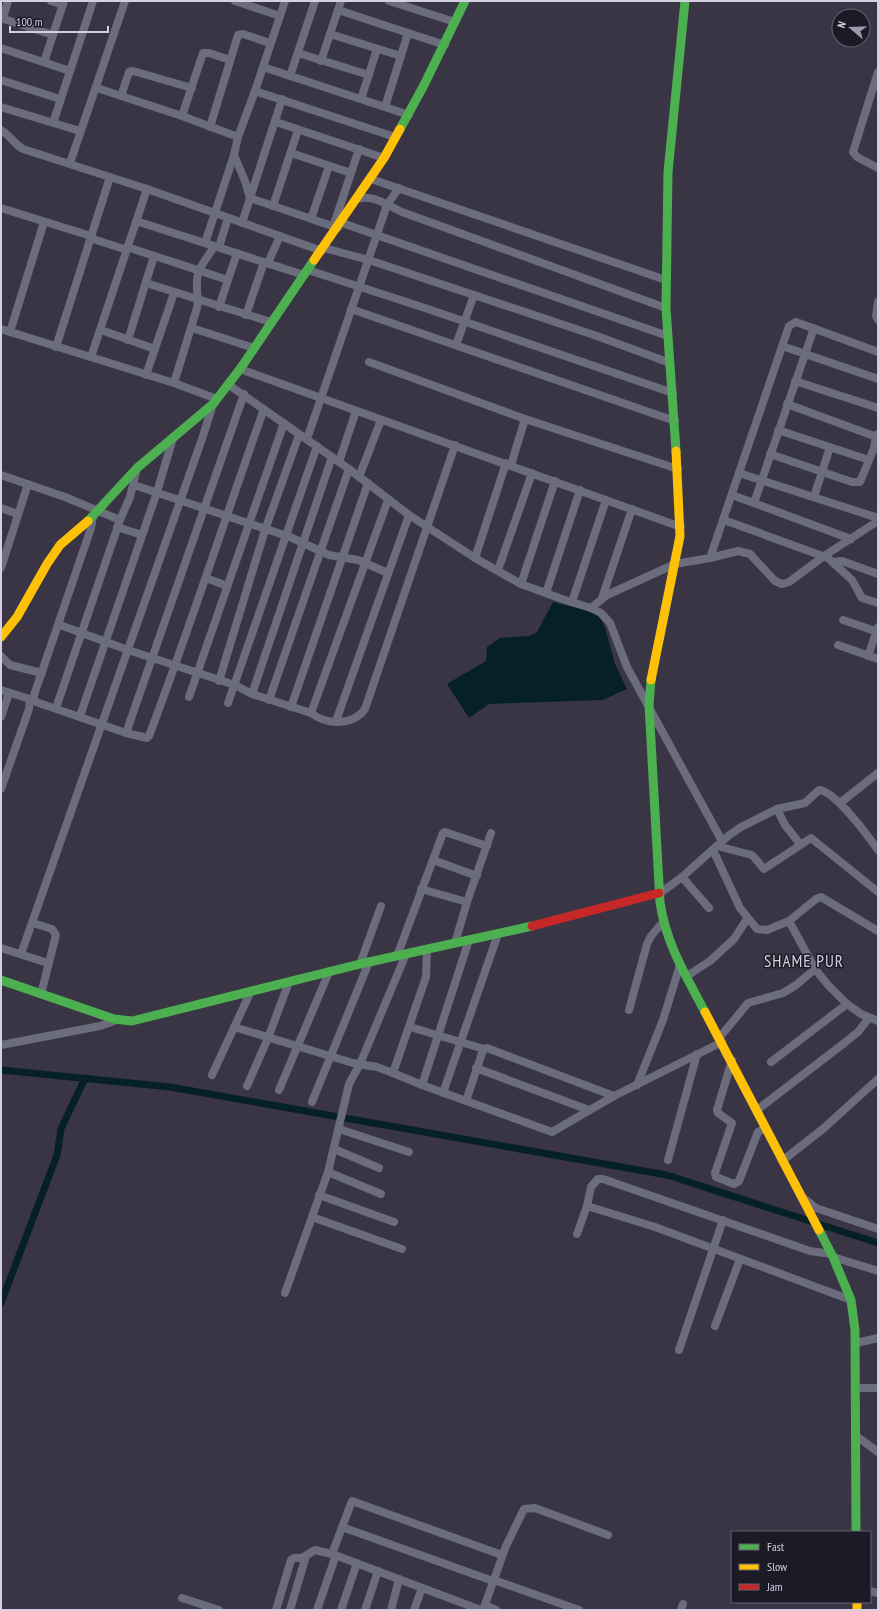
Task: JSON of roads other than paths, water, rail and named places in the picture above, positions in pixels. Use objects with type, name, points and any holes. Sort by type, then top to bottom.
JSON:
[{"type":"street","points":[[8,1],[2,18],[53,34]]},
{"type":"street","points":[[44,62],[63,3],[51,1]]},
{"type":"street","points":[[53,123],[93,1]]},
{"type":"street","points":[[70,163],[80,131],[97,88],[125,1]]},
{"type":"street","points":[[235,1],[251,4],[280,16]]},
{"type":"street","points":[[205,243],[234,155],[238,137],[263,67],[284,1]]},
{"type":"street","points":[[290,76],[315,1]]},
{"type":"street","points":[[321,60],[341,1]]},
{"type":"street","points":[[389,1],[455,22]]},
{"type":"street","points":[[1,637],[18,617],[56,550],[95,514],[137,468],[215,402],[229,385],[271,322],[358,199],[384,158],[408,115],[465,1]]},
{"type":"street","points":[[685,1],[668,172],[666,280],[666,308],[675,421],[680,527],[675,564],[652,677],[649,705],[659,894],[663,922],[671,947],[732,1060],[765,1128],[832,1256],[851,1300],[856,1343],[856,1531]]},
{"type":"street","points":[[338,10],[444,45]]},
{"type":"street","points":[[385,107],[408,33]]},
{"type":"street","points":[[210,127],[230,60],[240,34],[270,43]]},
{"type":"street","points":[[330,34],[401,56]]},
{"type":"street","points":[[1,48],[70,71]]},
{"type":"street","points":[[361,99],[370,75],[377,49]]},
{"type":"street","points":[[182,116],[204,53],[209,53],[230,60]]},
{"type":"street","points":[[298,54],[370,75]]},
{"type":"street","points":[[263,67],[408,115]]},
{"type":"street","points":[[121,96],[129,72],[133,71],[192,88]]},
{"type":"street","points":[[878,72],[853,152],[857,157],[878,168]]},
{"type":"street","points":[[1,80],[60,99]]},
{"type":"street","points":[[97,88],[182,116],[238,137]]},
{"type":"street","points":[[255,90],[395,137]]},
{"type":"street","points":[[242,223],[276,122],[282,99]]},
{"type":"street","points":[[2,110],[80,131]]},
{"type":"street","points":[[276,122],[384,158]]},
{"type":"street","points":[[1,130],[7,133],[17,145],[23,149],[147,189],[280,236],[323,249],[369,260],[670,363]]},
{"type":"street","points":[[273,206],[298,130]]},
{"type":"street","points":[[338,226],[351,173],[359,149]]},
{"type":"street","points":[[291,153],[351,173]]},
{"type":"street","points":[[234,155],[246,181],[250,198]]},
{"type":"street","points":[[311,219],[329,166]]},
{"type":"street","points":[[56,347],[110,177]]},
{"type":"street","points":[[371,179],[666,280]]},
{"type":"street","points":[[307,439],[387,205],[399,188]]},
{"type":"street","points":[[91,358],[147,189]]},
{"type":"street","points":[[250,198],[311,219],[377,236],[668,336]]},
{"type":"street","points":[[358,199],[374,198],[402,212],[666,308]]},
{"type":"street","points":[[1,208],[228,280]]},
{"type":"street","points":[[174,383],[192,328],[199,300],[196,284],[199,270],[216,247],[228,218]]},
{"type":"street","points":[[136,221],[266,263],[306,272],[359,287],[464,321],[673,393]]},
{"type":"street","points":[[10,332],[44,222]]},
{"type":"street","points":[[246,315],[266,263],[280,236]]},
{"type":"street","points":[[219,307],[238,253]]},
{"type":"street","points":[[128,340],[154,256]]},
{"type":"street","points":[[146,283],[174,293],[271,322]]},
{"type":"street","points":[[146,375],[174,293]]},
{"type":"street","points":[[456,345],[474,295]]},
{"type":"street","points":[[878,302],[876,316],[878,320]]},
{"type":"street","points":[[351,309],[675,421]]},
{"type":"street","points":[[710,558],[782,346],[789,326],[792,322],[814,328],[878,352]]},
{"type":"street","points":[[192,328],[254,348]]},
{"type":"street","points":[[754,503],[814,328]]},
{"type":"street","points":[[1,329],[174,383],[215,402]]},
{"type":"street","points":[[101,330],[155,349]]},
{"type":"street","points":[[782,346],[878,379]]},
{"type":"street","points":[[369,362],[525,419],[678,470]]},
{"type":"street","points":[[240,369],[680,527]]},
{"type":"street","points":[[796,381],[878,408]]},
{"type":"street","points":[[229,385],[244,394],[299,435],[349,469],[388,500],[475,558],[521,584],[591,608],[601,613],[610,623],[624,660],[649,705],[717,846],[731,891],[747,919],[757,929],[763,931],[789,921],[816,899],[821,897],[878,931]]},
{"type":"street","points":[[126,733],[244,394]]},
{"type":"street","points":[[21,954],[215,402]]},
{"type":"street","points":[[770,454],[822,472],[855,482],[860,482],[875,444],[877,435],[787,404]]},
{"type":"street","points":[[1,690],[126,733],[146,738],[149,736],[206,578],[226,515],[264,409]]},
{"type":"street","points":[[339,462],[356,411]]},
{"type":"street","points":[[475,558],[525,419]]},
{"type":"street","points":[[359,477],[381,420]]},
{"type":"street","points":[[190,697],[248,523],[284,423]]},
{"type":"street","points":[[778,430],[869,460]]},
{"type":"street","points":[[219,681],[265,530],[299,435]]},
{"type":"street","points":[[80,716],[157,492],[173,438]]},
{"type":"street","points":[[60,625],[128,650],[235,685],[252,694],[311,713],[324,720],[353,720],[357,718],[365,709],[455,445]]},
{"type":"street","points":[[228,704],[317,446]]},
{"type":"street","points":[[814,497],[830,447]]},
{"type":"street","points":[[252,694],[332,457]]},
{"type":"street","points":[[56,708],[118,524],[134,485],[137,468]]},
{"type":"street","points":[[269,700],[349,469]]},
{"type":"street","points":[[498,570],[532,473]]},
{"type":"street","points":[[739,473],[878,518]]},
{"type":"street","points":[[1,475],[66,497],[95,514],[142,535]]},
{"type":"street","points":[[521,584],[555,481]]},
{"type":"street","points":[[291,707],[368,483]]},
{"type":"street","points":[[2,563],[28,484]]},
{"type":"street","points":[[134,485],[180,499],[265,530],[286,536],[320,551],[365,563],[388,573]]},
{"type":"street","points":[[546,593],[580,490]]},
{"type":"street","points":[[732,495],[851,539]]},
{"type":"street","points":[[311,713],[388,500]]},
{"type":"street","points":[[572,602],[606,500]]},
{"type":"street","points":[[1,508],[18,514]]},
{"type":"street","points":[[602,598],[632,509]]},
{"type":"street","points":[[1,789],[31,700],[60,625],[92,528],[95,514]]},
{"type":"street","points":[[336,721],[410,515]]},
{"type":"street","points":[[724,520],[824,556],[833,562],[855,584],[862,598],[878,604]]},
{"type":"street","points":[[591,608],[602,598],[624,586],[675,564],[738,551],[747,552],[775,581],[782,584],[789,582],[824,556],[878,521]]},
{"type":"street","points":[[833,562],[842,561],[878,574]]},
{"type":"street","points":[[206,578],[227,586]]},
{"type":"street","points":[[843,620],[877,630],[868,656]]},
{"type":"street","points":[[838,646],[878,659]]},
{"type":"street","points":[[1,656],[10,665],[42,674]]},
{"type":"street","points":[[1,717],[9,693]]},
{"type":"street","points":[[840,804],[878,773]]},
{"type":"street","points":[[1,980],[117,1020],[132,1021],[364,963],[498,934],[659,894],[682,877],[741,827],[777,808],[805,803],[821,790],[840,804],[878,850]]},
{"type":"street","points":[[777,808],[785,825],[800,844]]},
{"type":"street","points":[[285,1293],[328,1172],[349,1084],[360,1064],[401,955],[421,889],[444,832],[487,846]]},
{"type":"street","points":[[455,943],[467,902],[491,833]]},
{"type":"street","points":[[717,846],[752,855],[764,869],[782,858],[800,844],[808,839],[812,839],[846,868],[878,892]]},
{"type":"street","points":[[433,860],[477,876]]},
{"type":"street","points":[[682,877],[709,908]]},
{"type":"street","points":[[421,889],[467,902]]},
{"type":"street","points":[[312,1102],[331,1057],[364,963],[381,906]]},
{"type":"street","points":[[687,976],[710,961],[734,939],[747,919]]},
{"type":"street","points":[[789,921],[815,969],[828,985],[847,1004],[869,1018],[878,1021]]},
{"type":"street","points":[[629,1010],[650,936],[663,922]]},
{"type":"street","points":[[33,923],[56,932],[41,994]]},
{"type":"street","points":[[444,1093],[498,934]]},
{"type":"street","points":[[422,1085],[469,940]]},
{"type":"street","points":[[1,948],[48,963]]},
{"type":"street","points":[[393,1073],[426,977],[427,950]]},
{"type":"street","points":[[637,1085],[663,1020],[680,965]]},
{"type":"street","points":[[234,1027],[331,1057],[393,1073],[552,1132],[614,1096],[697,1054],[721,1040],[748,1003],[783,993],[796,985],[815,969]]},
{"type":"street","points":[[278,1090],[298,1047],[329,972]]},
{"type":"street","points":[[246,1086],[268,1038],[289,982]]},
{"type":"street","points":[[212,1075],[251,991]]},
{"type":"street","points":[[771,1062],[847,1004]]},
{"type":"street","points":[[757,1110],[853,1036],[869,1018]]},
{"type":"street","points":[[1,1045],[100,1026],[117,1020]]},
{"type":"street","points":[[410,1026],[461,1043],[484,1049],[490,1048],[614,1096]]},
{"type":"street","points":[[466,1101],[476,1068],[484,1049]]},
{"type":"street","points":[[668,1160],[697,1054]]},
{"type":"street","points":[[732,1060],[717,1110],[718,1113],[732,1124],[715,1176],[734,1184],[739,1181],[758,1132],[765,1128]]},
{"type":"street","points":[[476,1068],[589,1110]]},
{"type":"street","points":[[782,1160],[824,1128],[878,1079]]},
{"type":"street","points":[[339,1128],[409,1152]]},
{"type":"street","points":[[334,1149],[379,1168]]},
{"type":"street","points":[[328,1172],[381,1194]]},
{"type":"street","points":[[577,1234],[587,1206],[591,1187],[598,1179],[603,1179],[810,1251],[832,1256],[878,1271]]},
{"type":"street","points":[[800,1194],[816,1208],[878,1229]]},
{"type":"street","points":[[319,1195],[394,1222]]},
{"type":"street","points":[[587,1206],[655,1227],[851,1300]]},
{"type":"street","points":[[312,1217],[402,1250]]},
{"type":"street","points":[[679,1350],[715,1249],[723,1220]]},
{"type":"street","points":[[715,1326],[740,1258]]},
{"type":"street","points":[[856,1343],[878,1338]]},
{"type":"street","points":[[855,1388],[878,1388]]},
{"type":"street","points":[[855,1435],[878,1452]]},
{"type":"street","points":[[317,1610],[342,1527],[352,1501],[502,1555]]},
{"type":"street","points":[[483,1608],[502,1555],[521,1512],[528,1507],[535,1508],[608,1535]]},
{"type":"street","points":[[342,1527],[579,1610]]},
{"type":"street","points":[[276,1610],[291,1560],[293,1558],[306,1556],[315,1550],[357,1563],[422,1588],[483,1608],[496,1610]]},
{"type":"street","points":[[290,1610],[306,1556]]},
{"type":"street","points":[[341,1610],[357,1563]]},
{"type":"street","points":[[365,1610],[378,1571]]},
{"type":"street","points":[[391,1610],[399,1579]]},
{"type":"street","points":[[414,1610],[422,1588]]},
{"type":"street","points":[[182,1598],[219,1610]]},
{"type":"waterway","points":[[1,1070],[170,1087],[667,1175],[878,1243]]},
{"type":"waterway","points":[[1,1303],[57,1155],[61,1129],[85,1078]]},
{"type":"district","name":"SHAME PUR","points":[[804,961]]}]
